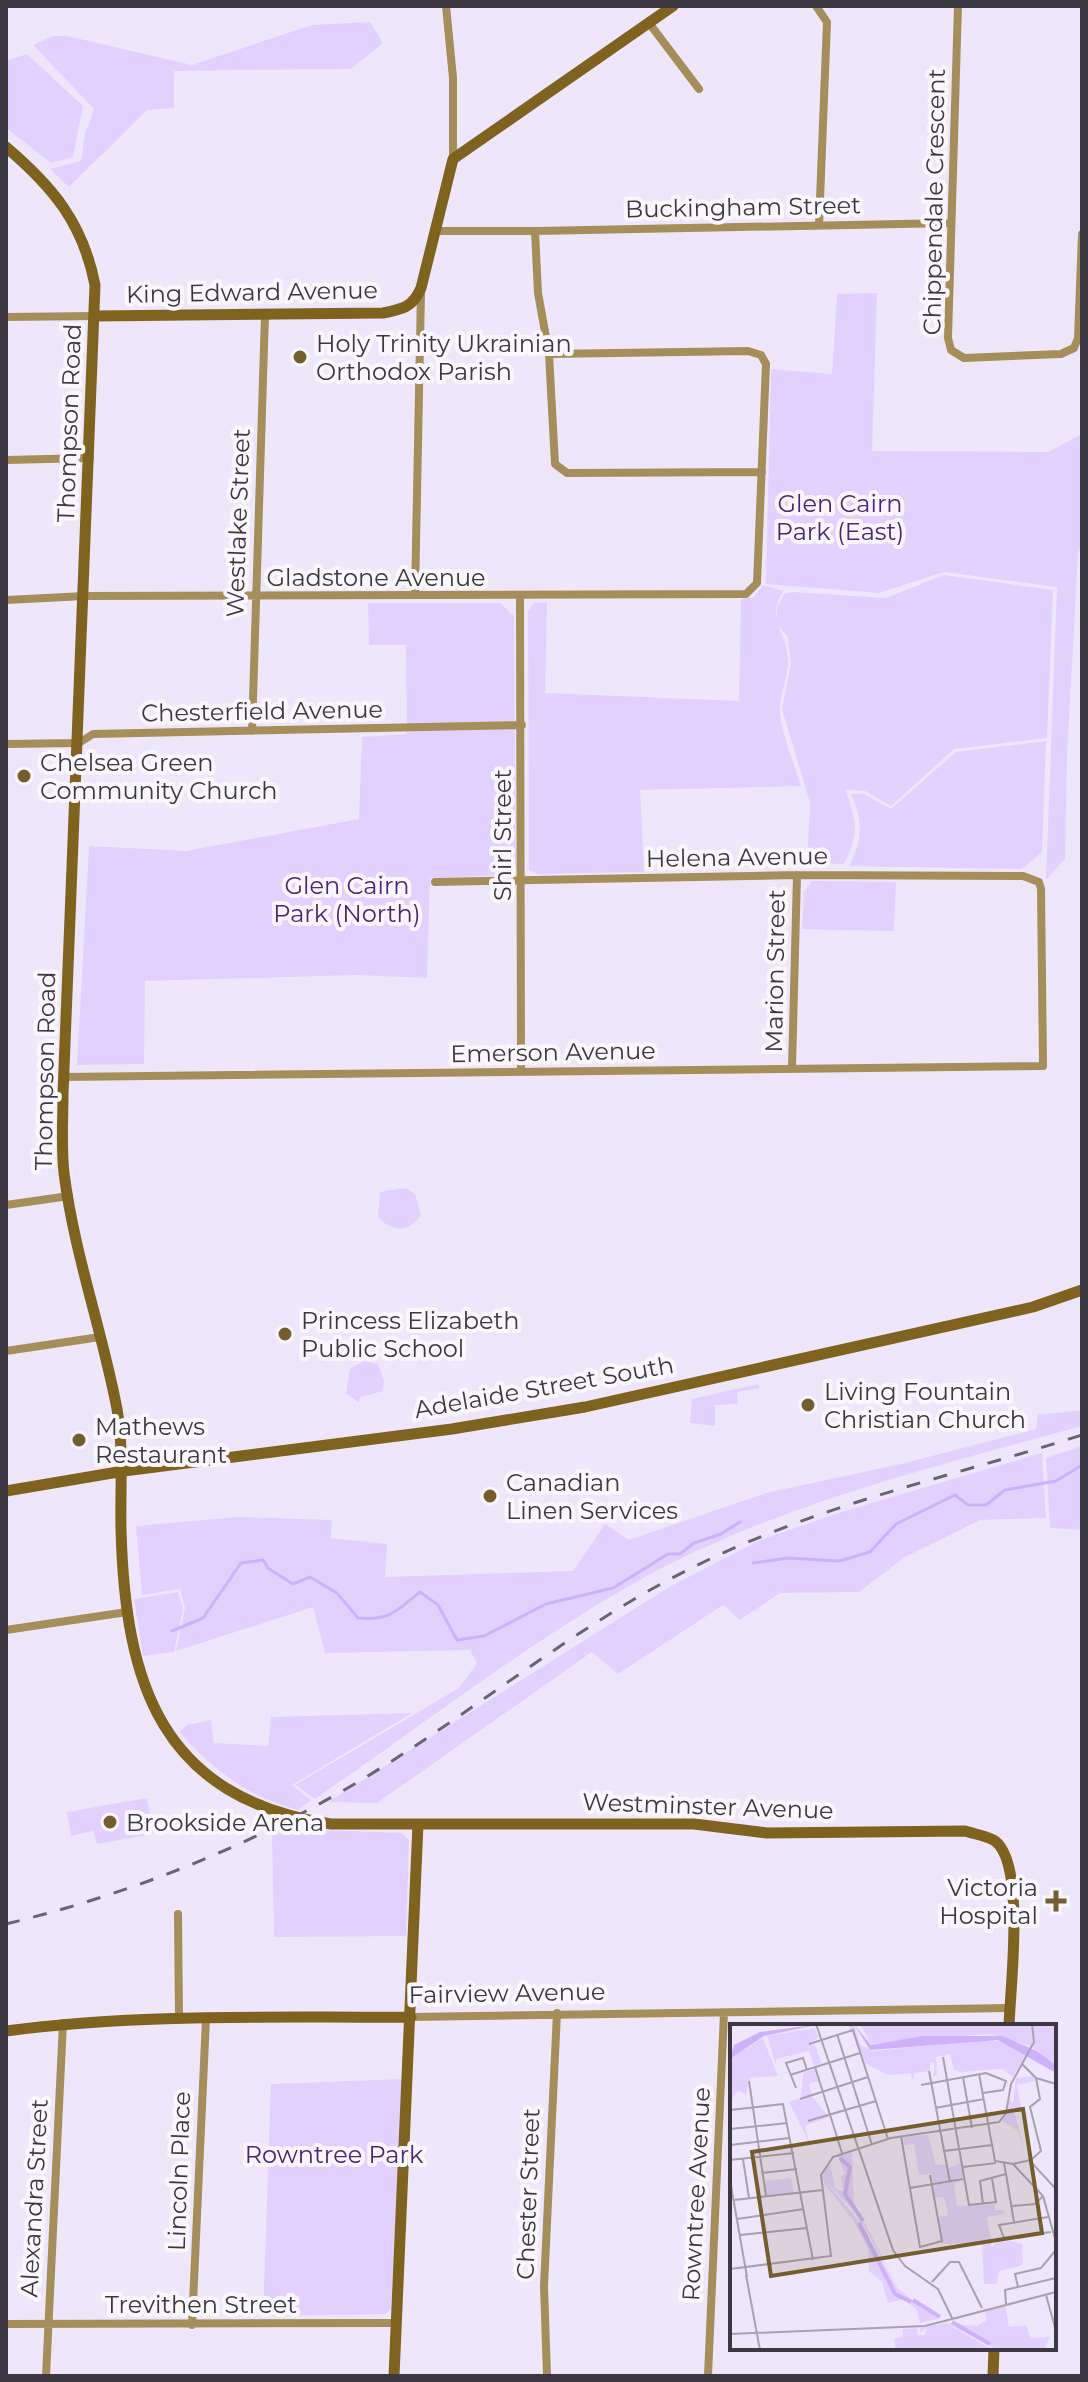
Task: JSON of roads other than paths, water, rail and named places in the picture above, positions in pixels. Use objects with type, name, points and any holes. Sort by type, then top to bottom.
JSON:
[{"type":"street","points":[[415,595],[421,288],[453,159],[447,10],[459,6]]},
{"type":"street","points":[[453,159],[673,6]]},
{"type":"street","points":[[816,6],[827,22],[819,225]]},
{"type":"street","name":"Chippendale Crescent","points":[[958,6],[948,338],[951,350],[964,358],[1061,354],[1074,348],[1078,338],[1082,234]]},
{"type":"street","points":[[649,23],[699,89]]},
{"type":"street","name":"Thompson Road","points":[[6,147],[44,180],[73,220],[90,259],[95,316],[63,1077],[64,1172],[117,1410],[124,1471],[121,1530],[130,1639],[147,1694],[181,1752],[204,1773],[240,1796],[293,1818],[331,1824],[418,1824]]},
{"type":"street","name":"Buckingham Street","points":[[436,231],[951,223]]},
{"type":"street","points":[[535,231],[538,293],[549,354],[555,464],[567,473],[762,472],[766,364],[761,355],[748,351],[549,354]]},
{"type":"street","name":"King Edward Avenue","points":[[6,317],[383,313],[415,302],[421,288]]},
{"type":"street","name":"Westlake Street","points":[[252,731],[265,315]]},
{"type":"street","points":[[6,460],[91,458]]},
{"type":"street","name":"Gladstone Avenue","points":[[6,600],[85,596],[746,594],[757,583],[762,472]]},
{"type":"street","name":"Shirl Street","points":[[520,597],[521,1072]]},
{"type":"street","name":"Chesterfield Avenue","points":[[6,744],[79,743],[93,734],[522,725]]},
{"type":"street","name":"Helena Avenue","points":[[435,882],[797,875],[1023,876],[1039,882],[1043,1066]]},
{"type":"street","name":"Marion Street","points":[[792,1068],[797,875]]},
{"type":"street","name":"Emerson Avenue","points":[[63,1077],[1043,1066]]},
{"type":"street","points":[[6,1205],[69,1196]]},
{"type":"street","name":"Adelaide Street South","points":[[6,1491],[124,1471],[452,1429],[585,1407],[1033,1307],[1082,1290]]},
{"type":"street","points":[[6,1351],[100,1337]]},
{"type":"street","points":[[6,1630],[127,1612]]},
{"type":"street","points":[[394,2376],[418,1824]]},
{"type":"street","name":"Westminster Avenue","points":[[418,1824],[694,1824],[767,1833],[965,1831],[995,1841],[1010,1861],[1014,1904],[1010,2008]]},
{"type":"street","points":[[178,1914],[179,2019]]},
{"type":"street","points":[[1009,2024],[1010,2008]]},
{"type":"street","name":"Fairview Avenue","points":[[6,2031],[63,2023],[179,2019],[1010,2008]]},
{"type":"street","name":"Chester Street","points":[[547,2376],[544,2286],[557,2013]]},
{"type":"street","name":"Rowntree Avenue","points":[[708,2376],[724,2013]]},
{"type":"street","name":"Lincoln Place","points":[[192,2325],[206,2019]]},
{"type":"street","name":"Alexandra Street","points":[[46,2376],[63,2023]]},
{"type":"street","name":"Trevithen Street","points":[[6,2324],[396,2323]]},
{"type":"street","points":[[993,2376],[994,2350]]},
{"type":"waterway","points":[[753,1563],[788,1558],[839,1561],[870,1552],[896,1524],[955,1495],[968,1505],[986,1505],[1005,1490],[1056,1481],[1082,1465]]},
{"type":"waterway","points":[[172,1631],[203,1618],[241,1563],[263,1560],[268,1568],[293,1584],[310,1577],[337,1593],[358,1618],[385,1616],[420,1592],[438,1605],[457,1640],[484,1636],[546,1604],[613,1588],[668,1554],[680,1554],[694,1543],[721,1534],[740,1522]]},
{"type":"railway","points":[[6,1924],[153,1879],[295,1817],[420,1743],[634,1599],[723,1553],[824,1513],[1082,1435]]},
{"type":"place","name":"Holy Trinity Ukrainian Orthodox Parish","points":[[300,357]]},
{"type":"place","name":"Chelsea Green Community Church","points":[[24,776]]},
{"type":"place","name":"Princess Elizabeth Public School","points":[[285,1334]]},
{"type":"place","name":"Living Fountain Christian Church","points":[[808,1405]]},
{"type":"place","name":"Mathews Restaurant","points":[[79,1440]]},
{"type":"place","name":"Canadian Linen Services","points":[[490,1496]]},
{"type":"place","name":"Brookside Arena","points":[[110,1822]]},
{"type":"place","name":"Victoria Hospital","points":[[1056,1901]]},
{"type":"park label","name":"Glen Cairn Park (East)","points":[[840,517]]},
{"type":"park label","name":"Glen Cairn Park (North)","points":[[347,899]]},
{"type":"park label","name":"Rowntree Park","points":[[334,2154]]}]
